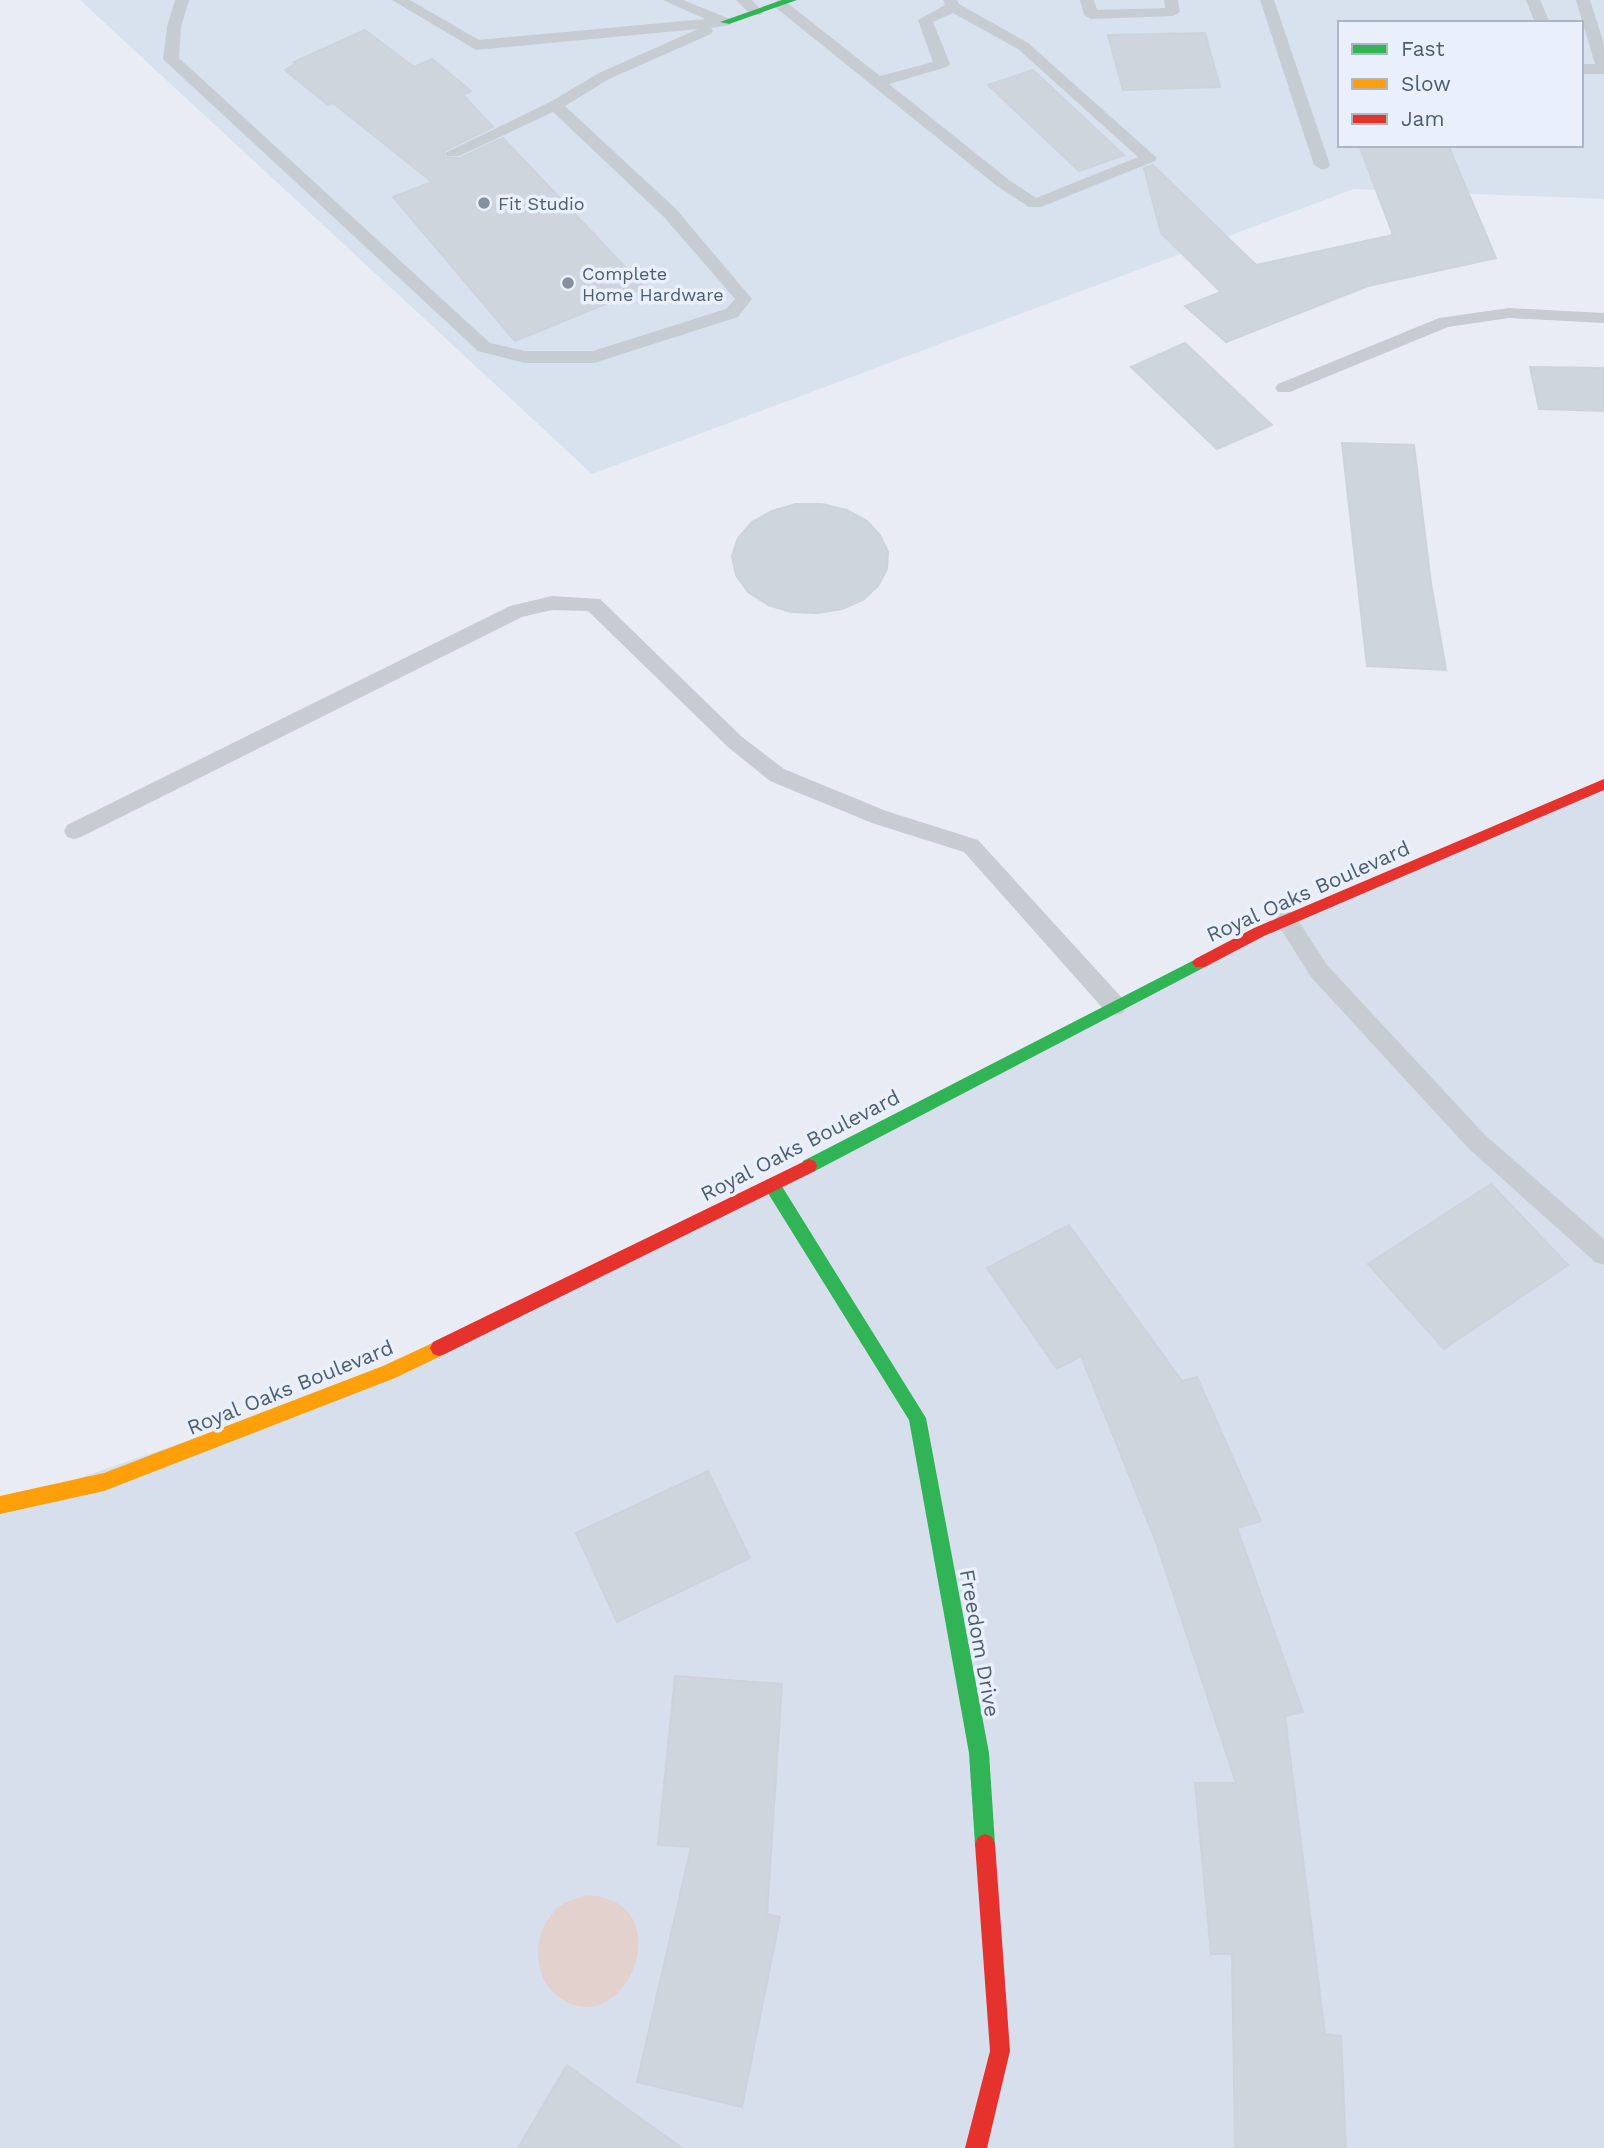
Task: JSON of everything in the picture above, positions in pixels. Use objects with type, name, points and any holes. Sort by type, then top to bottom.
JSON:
[{"type":"main road","points":[[725,22],[786,2]]},
{"type":"main road","name":"Royal Oaks Boulevard","points":[[0,1505],[104,1482],[389,1372],[772,1185],[1286,920],[1604,784]]},
{"type":"main road","name":"Freedom Drive","points":[[772,1185],[917,1418],[979,1753],[1000,2051],[976,2148]]},
{"type":"lane","points":[[182,0],[174,27],[171,59],[484,347],[525,357],[594,357],[732,313],[744,299],[670,213],[555,105]]},
{"type":"lane","points":[[399,0],[476,45],[725,22]]},
{"type":"lane","points":[[670,0],[725,22]]},
{"type":"lane","points":[[743,0],[756,12]]},
{"type":"lane","points":[[1087,0],[1091,15],[1173,12],[1171,0]]},
{"type":"lane","points":[[1289,0],[1267,0],[1322,165]]},
{"type":"lane","points":[[1533,0],[1542,21]]},
{"type":"lane","points":[[1583,0],[1604,69],[1583,69]]},
{"type":"lane","points":[[786,2],[877,82],[1003,183],[1035,204],[1149,158],[1023,46],[951,4],[925,20],[942,64],[877,82]]},
{"type":"lane","points":[[453,153],[555,105],[604,76],[725,22]]},
{"type":"lane","points":[[1283,388],[1445,322],[1509,313],[1604,318]]},
{"type":"lane","points":[[74,831],[517,611],[552,603],[593,604],[735,742],[777,775],[879,817],[971,846],[1115,1006]]},
{"type":"lane","points":[[1286,920],[1319,971],[1477,1142],[1604,1254]]},
{"type":"shaded area","points":[[80,0],[1604,0],[1604,199],[1354,189],[592,474]]},
{"type":"shaded area","points":[[1604,784],[1604,2148],[0,2148],[0,1505],[389,1372],[1259,932]]},
{"type":"shaded area","points":[[588,1895],[618,1903],[634,1921],[638,1944],[633,1969],[620,1990],[601,2004],[579,2006],[554,1993],[546,1984],[538,1961],[538,1949],[544,1926],[559,1907]]},
{"type":"building","points":[[365,30],[414,67],[432,59],[471,91],[463,95],[493,127],[444,151],[445,157],[460,158],[503,138],[645,288],[515,341],[393,197],[432,182],[333,103],[328,105],[285,70],[296,64],[294,62]]},
{"type":"building","points":[[1205,33],[1220,87],[1123,90],[1108,35]]},
{"type":"building","points":[[1033,70],[1124,155],[1079,171],[988,85]]},
{"type":"building","points":[[1360,147],[1449,147],[1496,258],[1368,286],[1226,342],[1185,306],[1221,292],[1161,233],[1144,168],[1153,165],[1256,265],[1393,235]]},
{"type":"building","points":[[1185,343],[1272,425],[1217,449],[1131,367]]},
{"type":"building","points":[[1530,367],[1604,368],[1604,411],[1539,409]]},
{"type":"building","points":[[1342,443],[1414,445],[1431,583],[1446,670],[1367,666]]},
{"type":"building","points":[[796,504],[822,504],[847,510],[867,521],[880,535],[888,552],[887,569],[878,586],[863,600],[842,609],[817,613],[791,612],[768,605],[748,592],[736,575],[732,556],[738,538],[752,522],[772,511]]},
{"type":"building","points":[[1491,1184],[1568,1265],[1444,1349],[1368,1264]]},
{"type":"building","points":[[1069,1225],[1182,1381],[1197,1377],[1261,1521],[1237,1528],[1303,1712],[1285,1716],[1325,2034],[1341,2036],[1346,2148],[1235,2148],[1232,1954],[1211,1954],[1195,1783],[1236,1783],[1156,1542],[1081,1356],[1057,1369],[987,1268]]},
{"type":"building","points":[[708,1471],[750,1558],[617,1622],[576,1533]]},
{"type":"building","points":[[675,1676],[782,1684],[767,1914],[780,1917],[742,2107],[637,2082],[691,1847],[658,1845]]},
{"type":"building","points":[[567,2065],[629,2110],[682,2148],[518,2148]]},
{"type":"traffic: fast","points":[[725,22],[792,0]]},
{"type":"traffic: fast","points":[[809,1166],[1200,963]]},
{"type":"traffic: fast","points":[[772,1185],[917,1418],[979,1753],[985,1844]]},
{"type":"traffic: slow","points":[[0,1505],[104,1482],[389,1372],[439,1348]]},
{"type":"traffic: jam","points":[[1200,963],[1259,932],[1604,784]]},
{"type":"traffic: jam","points":[[439,1348],[809,1166]]},
{"type":"traffic: jam","points":[[976,2148],[1000,2051],[985,1844]]},
{"type":"place","name":"Fit Studio","points":[[484,203]]},
{"type":"place","name":"Complete Home Hardware","points":[[568,283]]}]
